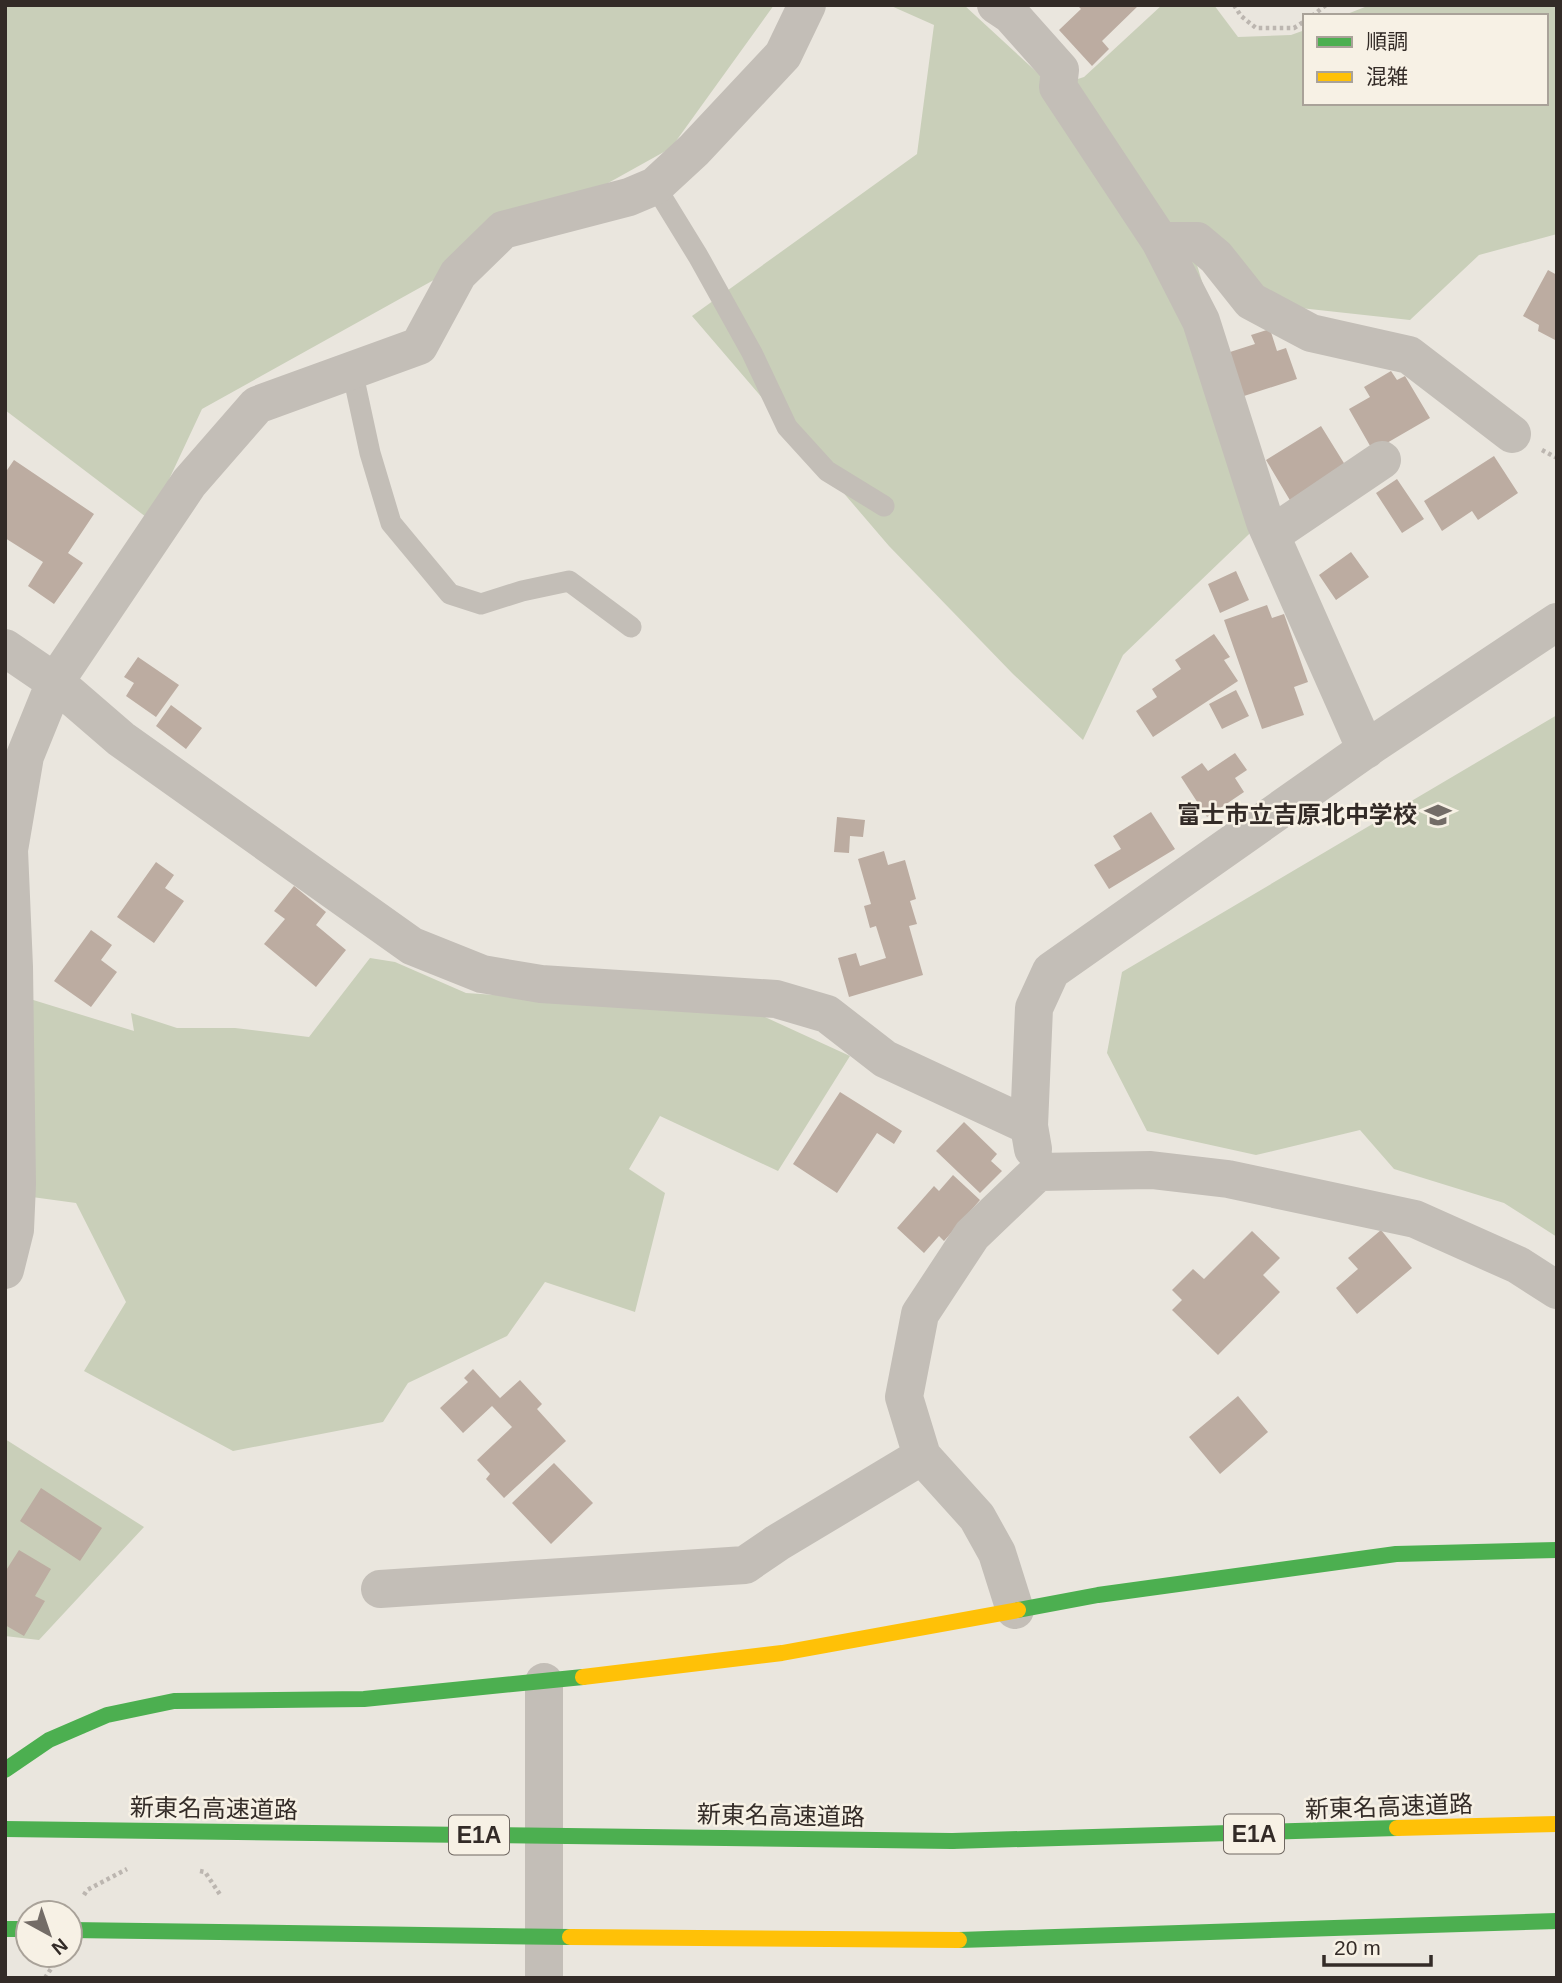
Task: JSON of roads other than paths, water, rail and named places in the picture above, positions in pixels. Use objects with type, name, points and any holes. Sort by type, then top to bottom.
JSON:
[{"type":"main road","points":[[5,1770],[49,1740],[107,1715],[174,1701],[364,1699],[544,1682],[782,1653],[1098,1595],[1396,1555],[1557,1550]]},
{"type":"main road","name":"新東名高速道路","points":[[5,1829],[952,1841],[1557,1824]]},
{"type":"main road","points":[[84,1930],[319,1935],[959,1940],[1557,1921]]},
{"type":"street","points":[[5,1270],[15,1230],[17,1184],[9,850],[25,756],[55,682],[190,483],[257,405],[419,346],[458,274],[503,230],[629,197],[655,187],[694,150],[783,55],[807,5]]},
{"type":"street","points":[[996,5],[1011,15],[1060,69],[1058,87],[1160,242],[1201,321],[1271,535],[1366,750]]},
{"type":"street","points":[[1160,242],[1198,241],[1216,257],[1251,301],[1311,333],[1409,355],[1512,434]]},
{"type":"street","points":[[1271,535],[1382,460]]},
{"type":"street","points":[[1038,1172],[1029,1126],[1034,1008],[1051,971],[1366,750],[1557,622]]},
{"type":"street","points":[[5,648],[55,682],[121,739],[412,946],[482,974],[541,984],[776,999],[827,1014],[885,1059],[1029,1126]]},
{"type":"street","points":[[1015,1610],[998,1553],[977,1517],[922,1456],[904,1396],[920,1314],[972,1235],[1038,1172],[1152,1170],[1228,1179],[1415,1219],[1518,1265],[1557,1290]]},
{"type":"street","points":[[380,1589],[745,1565],[776,1543],[922,1456]]},
{"type":"street","points":[[544,1682],[544,1978]]},
{"type":"lane","points":[[655,187],[698,256],[752,353],[788,427],[827,471],[884,506]]},
{"type":"lane","points":[[352,370],[370,453],[391,523],[450,594],[481,604],[522,591],[569,582],[631,627]]},
{"type":"place","name":"富士市立吉原北中学校","points":[[1438,815]]}]
